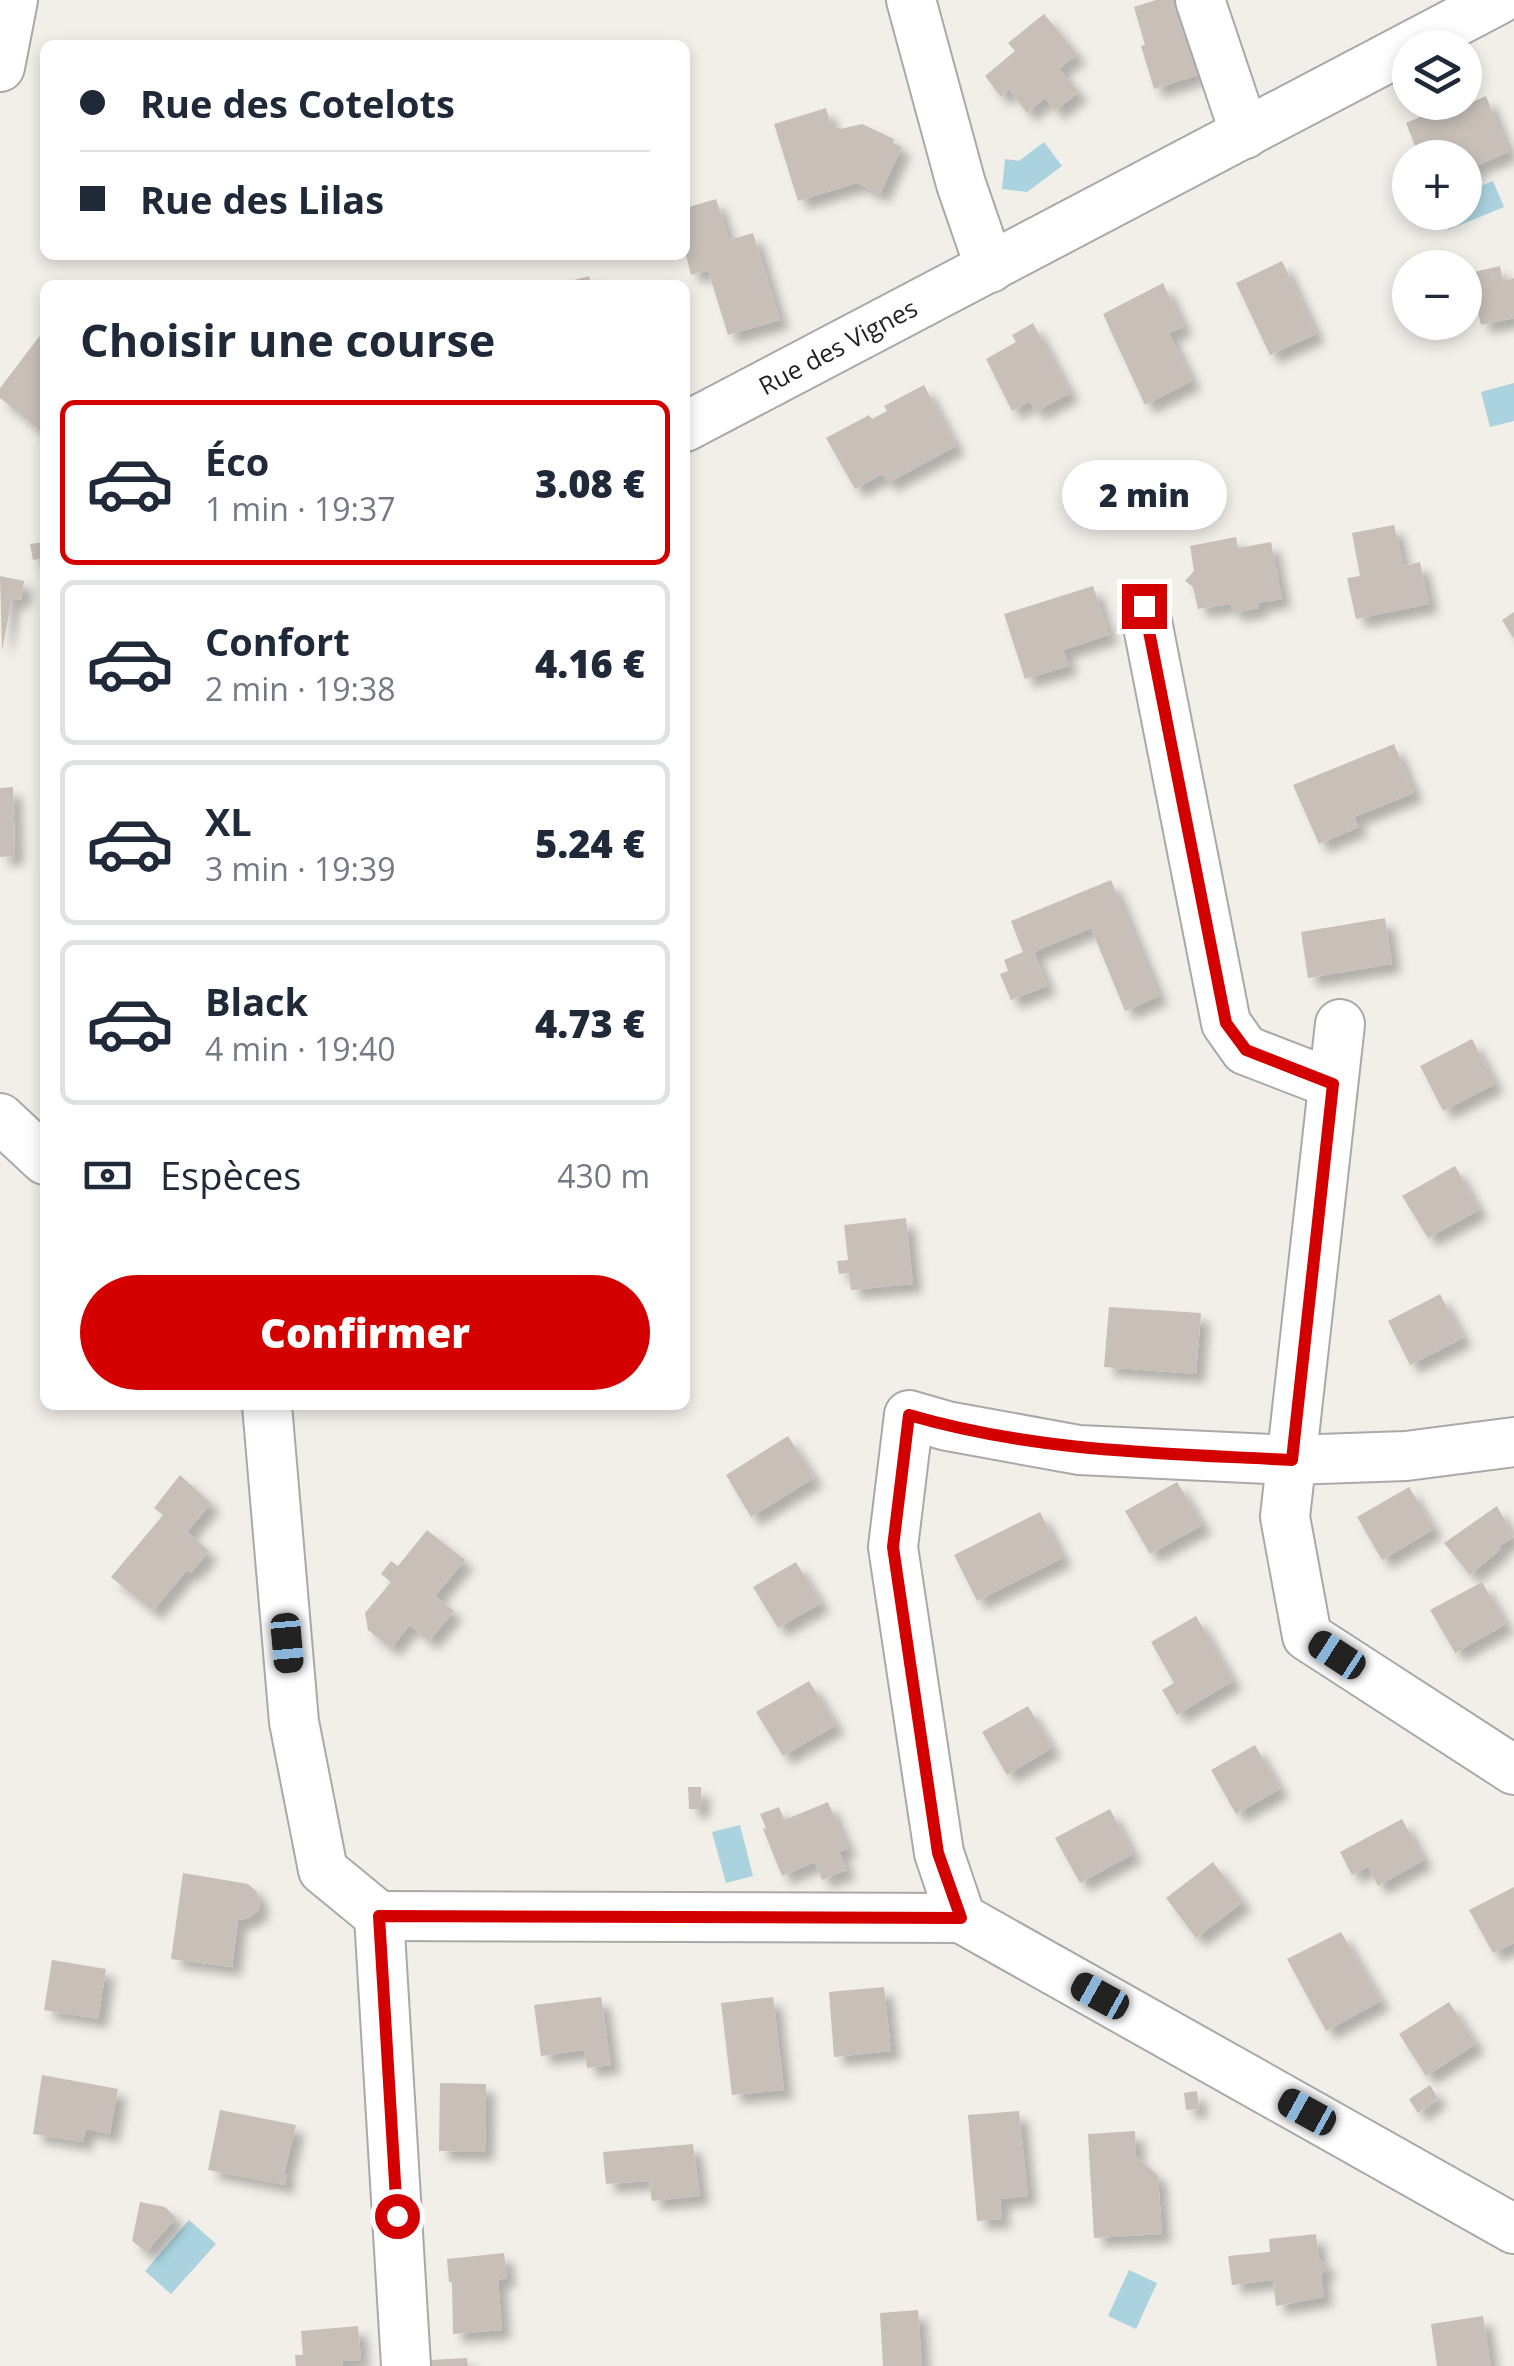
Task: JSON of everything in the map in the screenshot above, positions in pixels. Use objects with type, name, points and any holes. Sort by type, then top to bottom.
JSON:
[{"type":"street","points":[[0,67],[13,0]]},
{"type":"street","points":[[911,0],[960,184],[990,268]]},
{"type":"street","points":[[1200,0],[1245,134]]},
{"type":"street","name":"Rue des Vignes","points":[[690,424],[1498,0]]},
{"type":"street","points":[[1144,606],[1226,1023],[1246,1050],[1333,1084]]},
{"type":"street","points":[[1340,1024],[1285,1517],[1308,1636],[1514,1770]]},
{"type":"street","points":[[0,1118],[40,1155]]},
{"type":"street","points":[[267,1410],[294,1722],[323,1870],[379,1916],[961,1918],[1514,2229]]},
{"type":"street","points":[[961,1918],[938,1853],[893,1547],[909,1415],[947,1426],[1078,1450],[1292,1460],[1406,1456],[1514,1442]]},
{"type":"street","points":[[379,1916],[406,2366]]},
{"type":"water","points":[[1044,142],[1062,166],[1027,192],[1002,189],[1005,159],[1019,161]]},
{"type":"water","points":[[1493,181],[1504,207],[1482,216],[1482,185]]},
{"type":"water","points":[[1514,383],[1514,421],[1490,427],[1481,392]]},
{"type":"water","points":[[740,1825],[753,1876],[726,1883],[712,1832]]},
{"type":"water","points":[[189,2220],[216,2244],[171,2294],[145,2271]]},
{"type":"water","points":[[1129,2270],[1157,2283],[1136,2329],[1108,2316]]},
{"type":"building","points":[[1156,0],[1180,0],[1198,75],[1154,89],[1134,7]]},
{"type":"building","points":[[1044,14],[1077,54],[1059,69],[1079,92],[1055,111],[1045,98],[1027,113],[1009,89],[1001,97],[985,76],[1015,51],[1008,43]]},
{"type":"building","points":[[1486,96],[1509,152],[1482,163],[1482,140],[1413,140],[1406,123],[1413,120],[1482,120],[1482,98]]},
{"type":"building","points":[[826,108],[831,125],[840,129],[862,124],[902,147],[880,194],[857,183],[798,201],[774,124]]},
{"type":"building","points":[[716,199],[729,240],[753,233],[780,320],[728,335],[708,270],[691,275],[687,260],[690,207]]},
{"type":"building","points":[[1282,261],[1316,334],[1270,355],[1236,283]]},
{"type":"building","points":[[1500,266],[1503,281],[1514,278],[1514,318],[1482,325],[1482,270]]},
{"type":"building","points":[[1163,283],[1184,327],[1169,333],[1192,381],[1145,405],[1103,314]]},
{"type":"building","points":[[1033,323],[1070,393],[1035,412],[1030,401],[1012,411],[986,359],[1016,342],[1012,335]]},
{"type":"building","points":[[40,336],[40,431],[0,398],[0,388]]},
{"type":"building","points":[[924,385],[956,446],[888,483],[882,474],[855,489],[826,438],[869,415],[872,419],[887,411],[884,406]]},
{"type":"building","points":[[1394,525],[1404,566],[1420,562],[1429,604],[1356,619],[1347,578],[1360,576],[1352,533]]},
{"type":"building","points":[[1236,537],[1238,548],[1271,542],[1282,599],[1233,613],[1231,604],[1198,609],[1193,587],[1185,581],[1194,571],[1190,546]]},
{"type":"building","points":[[40,543],[40,559],[33,560],[30,544]]},
{"type":"building","points":[[0,576],[24,581],[21,600],[12,598],[2,651]]},
{"type":"building","points":[[1093,586],[1109,635],[1063,650],[1069,666],[1025,679],[1004,614]]},
{"type":"building","points":[[1514,612],[1514,639],[1502,620]]},
{"type":"building","points":[[1394,744],[1414,793],[1354,817],[1359,827],[1319,844],[1293,785]]},
{"type":"building","points":[[13,787],[15,856],[0,857],[0,788]]},
{"type":"building","points":[[1111,880],[1159,996],[1125,1011],[1091,928],[1034,952],[1047,986],[1011,1000],[1000,974],[1008,971],[1004,960],[1023,952],[1011,921]]},
{"type":"building","points":[[1385,918],[1392,964],[1308,978],[1301,932]]},
{"type":"building","points":[[1472,1039],[1495,1084],[1443,1111],[1420,1066]]},
{"type":"building","points":[[1455,1166],[1479,1210],[1428,1238],[1402,1196]]},
{"type":"building","points":[[906,1218],[913,1284],[851,1290],[849,1273],[839,1274],[837,1261],[848,1260],[844,1225]]},
{"type":"building","points":[[1440,1294],[1463,1338],[1410,1365],[1388,1321]]},
{"type":"building","points":[[1109,1307],[1201,1313],[1196,1374],[1104,1367]]},
{"type":"building","points":[[788,1436],[814,1478],[751,1517],[726,1475]]},
{"type":"building","points":[[180,1475],[211,1503],[187,1532],[209,1551],[191,1573],[187,1570],[153,1611],[111,1577],[163,1515],[154,1508]]},
{"type":"building","points":[[1177,1482],[1203,1525],[1150,1554],[1125,1511]]},
{"type":"building","points":[[1409,1487],[1434,1529],[1382,1560],[1357,1517]]},
{"type":"building","points":[[1497,1506],[1514,1537],[1470,1575],[1444,1543]]},
{"type":"building","points":[[1040,1512],[1063,1558],[977,1601],[954,1555]]},
{"type":"building","points":[[427,1530],[465,1560],[435,1596],[454,1611],[429,1641],[410,1625],[391,1648],[368,1630],[365,1613],[391,1582],[381,1574],[391,1561],[398,1566]]},
{"type":"building","points":[[796,1562],[821,1603],[778,1628],[753,1587]]},
{"type":"building","points":[[1482,1582],[1506,1624],[1455,1653],[1430,1610]]},
{"type":"building","points":[[1196,1616],[1233,1681],[1177,1715],[1162,1690],[1174,1683],[1151,1642]]},
{"type":"building","points":[[809,1681],[836,1725],[783,1756],[756,1712]]},
{"type":"building","points":[[1028,1706],[1052,1748],[1007,1775],[982,1732]]},
{"type":"building","points":[[1255,1745],[1280,1789],[1236,1814],[1211,1770]]},
{"type":"building","points":[[688,1787],[701,1787],[701,1809],[689,1809]]},
{"type":"building","points":[[828,1802],[848,1849],[839,1852],[847,1870],[822,1880],[815,1862],[782,1876],[760,1814],[779,1807],[784,1820]]},
{"type":"building","points":[[1110,1809],[1133,1854],[1080,1883],[1055,1838]]},
{"type":"building","points":[[1402,1819],[1424,1860],[1378,1886],[1368,1867],[1352,1875],[1340,1852]]},
{"type":"building","points":[[1213,1862],[1243,1902],[1196,1938],[1166,1898]]},
{"type":"building","points":[[183,1873],[248,1884],[257,1892],[260,1908],[249,1918],[238,1920],[232,1967],[171,1959]]},
{"type":"building","points":[[1514,1887],[1514,1943],[1493,1953],[1469,1910]]},
{"type":"building","points":[[1341,1932],[1381,2001],[1326,2031],[1287,1959]]},
{"type":"building","points":[[52,1960],[106,1969],[98,2019],[44,2010]]},
{"type":"building","points":[[884,1987],[891,2051],[834,2057],[829,1992]]},
{"type":"building","points":[[601,1997],[611,2065],[587,2068],[584,2050],[541,2056],[534,2005]]},
{"type":"building","points":[[773,1997],[784,2090],[732,2095],[721,2003]]},
{"type":"building","points":[[1449,2002],[1476,2044],[1426,2076],[1399,2034]]},
{"type":"building","points":[[42,2075],[118,2089],[110,2134],[86,2129],[83,2142],[33,2134]]},
{"type":"building","points":[[440,2083],[486,2084],[485,2152],[439,2151]]},
{"type":"building","points":[[1430,2085],[1438,2098],[1418,2113],[1409,2099]]},
{"type":"building","points":[[1197,2091],[1199,2109],[1186,2110],[1184,2093]]},
{"type":"building","points":[[220,2110],[296,2125],[285,2185],[208,2170]]},
{"type":"building","points":[[1019,2111],[1028,2196],[1000,2199],[1002,2219],[977,2221],[968,2115]]},
{"type":"building","points":[[1135,2131],[1136,2156],[1158,2176],[1162,2234],[1094,2238],[1088,2134]]},
{"type":"building","points":[[693,2144],[700,2196],[652,2201],[649,2181],[606,2184],[603,2152]]},
{"type":"building","points":[[140,2202],[165,2207],[176,2218],[146,2252],[132,2241]]},
{"type":"building","points":[[1316,2234],[1319,2259],[1328,2266],[1321,2275],[1324,2297],[1276,2306],[1273,2280],[1232,2285],[1228,2256],[1270,2252],[1269,2239]]},
{"type":"building","points":[[504,2253],[507,2278],[498,2280],[502,2330],[453,2334],[452,2282],[447,2259]]},
{"type":"building","points":[[918,2310],[922,2366],[883,2366],[880,2313]]},
{"type":"building","points":[[1483,2316],[1491,2366],[1437,2366],[1431,2324]]},
{"type":"building","points":[[358,2326],[361,2360],[342,2361],[343,2366],[296,2366],[295,2355],[303,2355],[301,2331]]},
{"type":"building","points":[[467,2358],[468,2366],[430,2366],[430,2360]]},
{"type":"route","points":[[397,2216],[379,1916],[961,1918],[938,1853],[893,1547],[909,1415],[947,1426],[1078,1450],[1292,1460],[1333,1084],[1246,1050],[1226,1023],[1144,606]]}]
